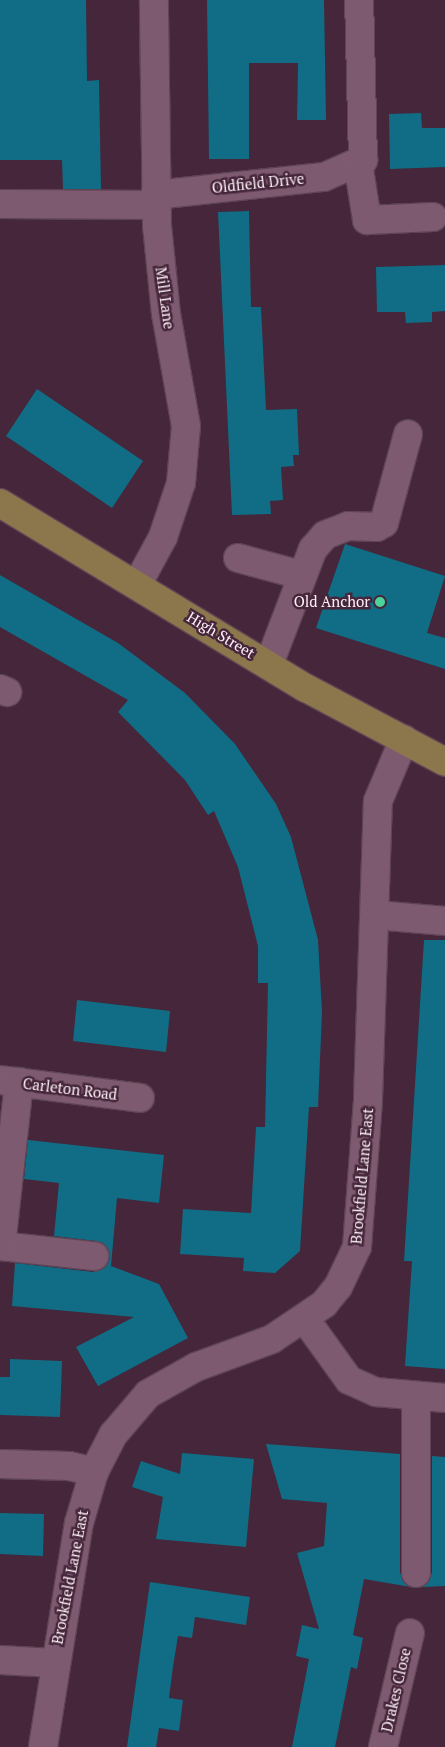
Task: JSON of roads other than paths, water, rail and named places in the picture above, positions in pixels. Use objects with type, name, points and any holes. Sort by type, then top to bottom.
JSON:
[{"type":"main road","name":"High Street","points":[[0,504],[269,664],[445,762]]},
{"type":"street","name":"Mill Lane","points":[[137,585],[163,537],[181,483],[186,426],[166,314],[155,200],[154,0]]},
{"type":"street","points":[[359,0],[366,135],[364,160],[358,163],[367,220],[433,217]]},
{"type":"street","name":"Oldfield Drive","points":[[0,204],[155,200],[324,177],[358,163]]},
{"type":"street","points":[[269,664],[313,549],[325,535],[348,526],[377,527],[384,522],[408,434]]},
{"type":"street","points":[[238,558],[302,575]]},
{"type":"street","name":"Brookfield Lane East","points":[[43,1747],[68,1572],[94,1472],[113,1434],[148,1394],[196,1367],[272,1339],[305,1319],[338,1287],[357,1247],[375,915],[378,801],[404,739]]},
{"type":"street","points":[[375,915],[445,921]]},
{"type":"street","points":[[9,1081],[0,1246],[94,1256]]},
{"type":"street","name":"Carleton Road","points":[[9,1081],[140,1098]]},
{"type":"street","points":[[305,1319],[349,1380],[376,1392],[445,1398]]},
{"type":"street","points":[[416,1396],[416,1572]]},
{"type":"street","points":[[0,1464],[68,1466],[94,1472]]},
{"type":"street","name":"Drakes Close","points":[[383,1747],[410,1633]]},
{"type":"street","points":[[0,1660],[54,1663]]},
{"type":"place","name":"Old Anchor","points":[[380,602]]}]
